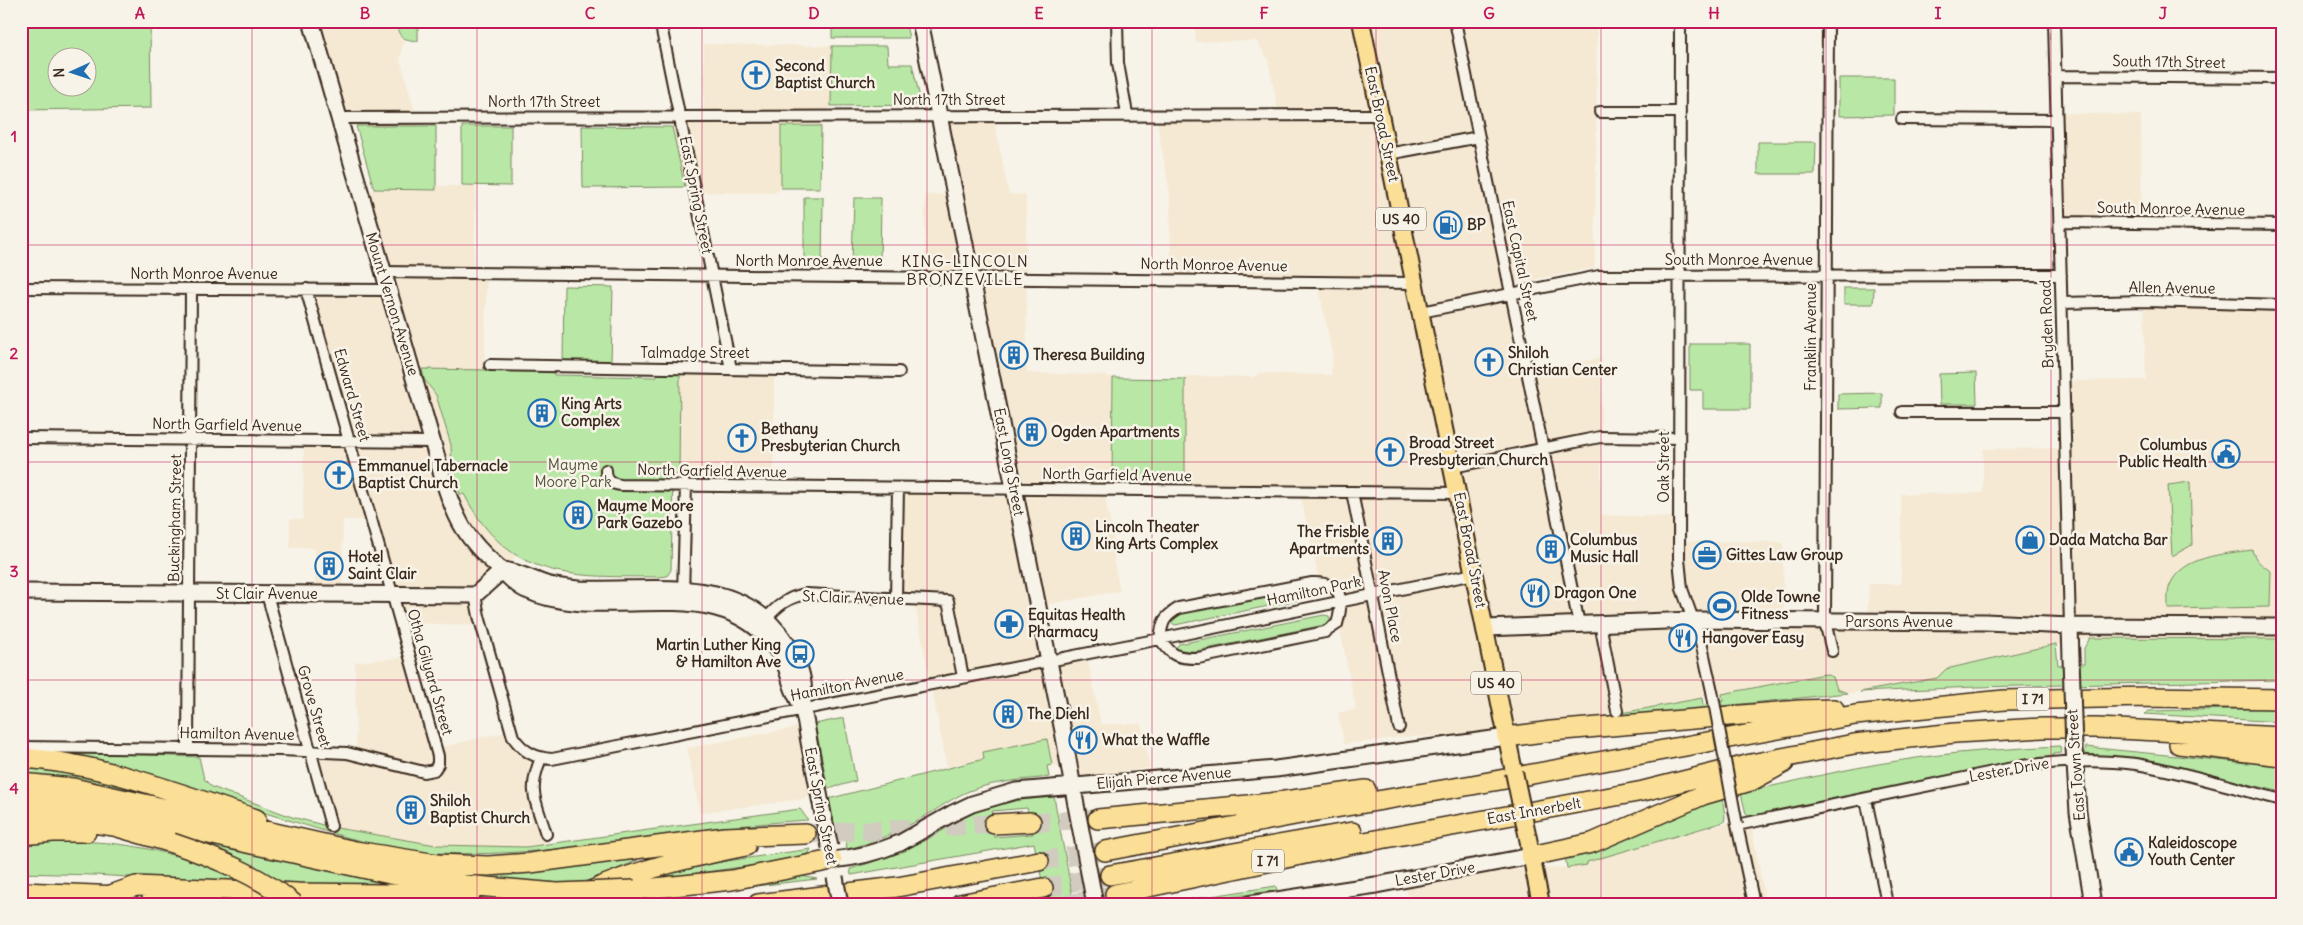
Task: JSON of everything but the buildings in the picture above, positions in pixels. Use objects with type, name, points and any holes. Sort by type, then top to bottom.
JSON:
[{"type":"highway","name":"I 71","points":[[1105,851],[1311,812],[1472,785],[1855,715],[1918,707],[2004,700],[2119,697],[2282,699]]},
{"type":"highway","points":[[1508,743],[1551,731],[1800,710],[1918,707]]},
{"type":"highway","name":"I 71","points":[[1955,733],[2051,728],[2097,728],[2282,736]]},
{"type":"highway","points":[[2145,731],[2179,744],[2282,756]]},
{"type":"highway","name":"East Innerbelt","points":[[1115,894],[1422,831],[1642,791],[1751,764],[1854,744],[1955,733]]},
{"type":"highway","points":[[1530,850],[1592,842],[1703,795],[1751,781],[1801,755]]},
{"type":"highway","points":[[21,758],[69,764],[102,771],[355,851]]},
{"type":"highway","points":[[21,783],[73,788],[355,851],[437,864],[488,866],[530,863],[725,837],[806,834],[688,857],[559,898],[390,874],[89,806],[21,796]]},
{"type":"highway","points":[[1098,819],[1270,803],[1434,783],[1472,785]]},
{"type":"highway","points":[[21,816],[59,818],[114,826],[172,843],[202,853],[242,872],[294,904]]},
{"type":"highway","points":[[994,824],[1031,822]]},
{"type":"highway","points":[[1110,875],[1390,825],[1422,831]]},
{"type":"highway","points":[[21,835],[82,832],[172,843]]},
{"type":"highway","points":[[758,904],[897,887],[1039,861]]},
{"type":"highway","points":[[108,896],[136,886],[559,898],[732,880],[832,862]]},
{"type":"highway","points":[[960,904],[1043,888]]},
{"type":"highway","points":[[21,892],[212,904]]},
{"type":"main road","name":"East Broad Street","points":[[1361,21],[1541,904]]},
{"type":"street","name":"Mount Vernon Avenue","points":[[311,21],[382,272],[458,521],[472,542],[503,570],[513,582],[524,589],[555,600],[580,602],[683,596]]},
{"type":"street","name":"East Spring Street","points":[[660,21],[731,368]]},
{"type":"street","name":"East Long Street","points":[[920,21],[1095,904]]},
{"type":"street","points":[[1117,21],[1118,63],[1127,114]]},
{"type":"street","name":"East Capital Street","points":[[1455,21],[1579,624]]},
{"type":"street","name":"Oak Street","points":[[1680,21],[1679,558],[1682,589],[1704,654],[1754,904]]},
{"type":"street","name":"Franklin Avenue","points":[[1828,21],[1825,622],[1832,652]]},
{"type":"street","name":"Bryden Road","points":[[2054,21],[2070,626]]},
{"type":"street","name":"South 17th Street","points":[[2056,76],[2282,78]]},
{"type":"street","points":[[1600,112],[1680,112]]},
{"type":"street","name":"North 17th Street","points":[[338,118],[1127,114],[1380,115]]},
{"type":"street","points":[[1902,119],[2056,120]]},
{"type":"street","points":[[1388,154],[1479,137]]},
{"type":"street","name":"South Monroe Avenue","points":[[2060,222],[2282,225]]},
{"type":"street","name":"North Monroe Avenue","points":[[382,272],[1415,283]]},
{"type":"street","name":"South Monroe Avenue","points":[[1421,312],[1600,276],[2061,275]]},
{"type":"street","name":"North Monroe Avenue","points":[[21,288],[388,290]]},
{"type":"street","name":"Buckingham Street","points":[[188,748],[191,289]]},
{"type":"street","name":"Edward Street","points":[[306,289],[392,595]]},
{"type":"street","name":"Allen Avenue","points":[[2062,303],[2146,301],[2282,304]]},
{"type":"street","name":"Talmadge Street","points":[[490,365],[689,370],[731,368],[900,372]]},
{"type":"street","points":[[1902,412],[2065,412]]},
{"type":"street","points":[[1453,468],[1600,437],[1679,438]]},
{"type":"street","name":"North Garfield Avenue","points":[[21,438],[433,442]]},
{"type":"street","name":"North Garfield Avenue","points":[[606,470],[608,480],[614,484],[1458,493]]},
{"type":"street","points":[[683,596],[686,485]]},
{"type":"street","points":[[896,599],[898,488]]},
{"type":"street","name":"Avon Place","points":[[1352,492],[1399,727]]},
{"type":"street","points":[[503,570],[475,595],[478,616],[511,732],[526,752],[541,758],[534,775],[532,788],[546,834]]},
{"type":"street","name":"Hamilton Park","points":[[1160,639],[1474,574]]},
{"type":"street","points":[[1312,583],[1326,583],[1336,588],[1342,601],[1337,624],[1325,632],[1198,658],[1183,658],[1170,654],[1160,639],[1162,624],[1168,614],[1179,608],[1312,583]]},
{"type":"street","name":"St Clair Avenue","points":[[21,592],[475,595]]},
{"type":"street","points":[[683,596],[710,592],[735,598],[756,610],[782,634],[800,667],[806,691],[802,708]]},
{"type":"street","name":"Grove Street","points":[[267,594],[331,826]]},
{"type":"street","name":"St Clair Avenue","points":[[766,619],[783,602],[795,596],[806,594],[948,601],[963,677]]},
{"type":"street","name":"Otha Gilyard Street","points":[[392,595],[438,756]]},
{"type":"street","points":[[683,596],[708,606],[730,611],[757,628],[782,657],[802,708]]},
{"type":"street","name":"Parsons Avenue","points":[[1485,628],[1600,622],[1693,620],[1985,622],[2070,626],[2282,627]]},
{"type":"street","points":[[1600,622],[1617,711]]},
{"type":"street","name":"East Town Street","points":[[2070,626],[2074,755],[2078,812],[2093,904]]},
{"type":"street","name":"Hamilton Avenue","points":[[541,758],[557,758],[802,708],[1160,639]]},
{"type":"street","name":"East Spring Street","points":[[802,708],[840,904]]},
{"type":"street","name":"Elijah Pierce Avenue","points":[[832,862],[868,855],[900,843],[953,813],[995,796],[1016,792],[1276,769],[1508,743]]},
{"type":"street","name":"Hamilton Avenue","points":[[21,747],[188,748],[347,753],[424,772],[434,770],[438,764],[438,756]]},
{"type":"street","name":"Lester Drive","points":[[1737,825],[2074,755],[2138,764],[2282,800]]},
{"type":"street","points":[[1866,799],[1887,904]]},
{"type":"street","name":"Lester Drive","points":[[1249,904],[1376,885],[1530,850]]},
{"type":"shaded area","points":[[309,21],[395,21],[399,36],[404,40],[400,59],[419,126],[356,126],[338,124]]},
{"type":"shaded area","points":[[1167,21],[1597,21],[1595,268],[1515,283],[1510,294],[1526,373],[1601,358],[1601,515],[1676,517],[1676,541],[1783,542],[1784,621],[1867,621],[1869,584],[1901,584],[1901,494],[1983,493],[1983,449],[2064,448],[2063,381],[2146,380],[2144,302],[2282,305],[2282,639],[2090,638],[1946,669],[1937,678],[1860,692],[1847,693],[1837,689],[1833,677],[1825,674],[1536,729],[1481,735],[1404,737],[1344,744],[1338,713],[1356,709],[1335,604],[1318,576],[1300,492],[1185,490],[1185,376],[1253,377],[1259,373],[1331,375],[1333,358],[1318,284],[1171,281],[1170,194],[1156,116],[1167,109],[1219,109],[1222,118],[1279,115],[1268,60],[1257,41],[1196,42],[1195,29],[1167,27]]},
{"type":"shaded area","points":[[704,44],[832,46],[831,106],[821,126],[781,126],[781,188],[775,193],[695,192],[685,187],[672,127],[682,116],[704,116]]},
{"type":"shaded area","points":[[2055,113],[2141,115],[2142,224],[2058,223]]},
{"type":"shaded area","points":[[993,115],[1009,194],[1026,195],[1027,373],[1105,375],[1113,378],[1112,479],[1104,493],[1115,545],[1114,563],[1120,591],[1038,606],[1048,660],[1086,652],[1101,724],[1141,724],[1150,768],[1091,777],[1052,765],[1047,739],[984,752],[985,759],[947,767],[914,599],[894,598],[896,489],[919,489],[1010,498],[966,285],[925,284],[925,195],[954,194],[936,116]]},
{"type":"shaded area","points":[[435,186],[476,186],[474,270],[487,271],[484,370],[422,370],[424,379],[436,395],[451,445],[454,472],[473,512],[501,544],[517,556],[473,595],[479,625],[401,623],[369,520],[343,520],[342,595],[315,594],[315,548],[290,548],[290,519],[303,519],[304,439],[347,438],[305,286],[385,285],[360,196],[374,189],[435,190]]},
{"type":"shaded area","points":[[774,368],[774,486],[696,485],[679,474],[680,373]]},
{"type":"shaded area","points":[[410,657],[439,748],[509,731],[531,763],[551,833],[547,843],[526,847],[436,845],[331,827],[312,750],[356,755],[355,662]]},
{"type":"shaded area","points":[[815,724],[828,789],[803,799],[700,813],[687,748]]},
{"type":"shaded area","points":[[1750,817],[1766,904],[1410,904],[1405,883],[1505,869],[1567,868],[1587,865],[1587,862],[1609,854]]},
{"type":"green space","points":[[21,21],[150,21],[151,108],[21,110]]},
{"type":"green space","points":[[395,21],[418,21],[418,41],[402,37]]},
{"type":"green space","points":[[832,21],[905,21],[909,38],[832,38]]},
{"type":"green space","points":[[832,46],[887,46],[888,64],[912,64],[921,102],[920,105],[831,106]]},
{"type":"green space","points":[[1839,78],[1894,78],[1894,115],[1839,116]]},
{"type":"green space","points":[[356,126],[436,126],[436,190],[374,189]]},
{"type":"green space","points":[[462,126],[511,126],[511,186],[462,185]]},
{"type":"green space","points":[[582,126],[672,127],[685,187],[583,188]]},
{"type":"green space","points":[[781,126],[821,126],[820,188],[781,188]]},
{"type":"green space","points":[[1758,142],[1816,142],[1815,174],[1758,174]]},
{"type":"green space","points":[[804,197],[823,197],[822,264],[804,264]]},
{"type":"green space","points":[[854,198],[881,198],[880,263],[852,263]]},
{"type":"green space","points":[[564,286],[613,287],[611,362],[563,361]]},
{"type":"green space","points":[[1844,288],[1874,288],[1873,304],[1844,304]]},
{"type":"green space","points":[[1690,344],[1750,344],[1750,409],[1703,409],[1703,390],[1690,390]]},
{"type":"green space","name":"Mayme Moore Park","points":[[422,369],[553,371],[554,375],[657,377],[657,373],[680,373],[679,474],[673,475],[671,570],[667,576],[572,574],[547,568],[523,559],[502,544],[482,523],[464,494],[460,494],[452,472],[451,445],[436,395],[424,379]]},
{"type":"green space","points":[[1976,373],[1977,404],[1940,404],[1939,374]]},
{"type":"green space","points":[[1113,378],[1185,379],[1185,480],[1112,479]]},
{"type":"green space","points":[[1882,393],[1882,408],[1838,409],[1838,394]]},
{"type":"green space","points":[[2190,482],[2192,545],[2172,556],[2168,485]]},
{"type":"green space","points":[[2252,550],[2259,562],[2271,571],[2270,607],[2168,609],[2170,585],[2176,575],[2184,568],[2194,562],[2216,555]]},
{"type":"green space","points":[[1316,586],[1322,587],[1325,591],[1323,595],[1175,625],[1169,621],[1169,619],[1179,614]]},
{"type":"green space","points":[[1324,615],[1329,616],[1330,620],[1324,625],[1186,653],[1175,649],[1179,644]]},
{"type":"green space","points":[[2090,638],[2282,639],[2282,680],[1976,687],[1860,692],[1937,678],[1946,669],[2056,644],[2058,665],[2084,664],[2084,648]]},
{"type":"green space","points":[[1825,674],[1833,677],[1837,689],[1847,693],[1579,721],[1702,698],[1703,705],[1723,701],[1722,694]]},
{"type":"green space","points":[[2282,708],[2282,722],[2145,714],[2149,711]]},
{"type":"green space","points":[[844,718],[856,781],[828,789],[815,724]]},
{"type":"green space","points":[[1047,739],[1052,765],[1047,766],[1049,777],[998,783],[969,791],[922,818],[877,840],[847,849],[845,836],[837,838],[828,799],[984,759],[983,752]]},
{"type":"green space","points":[[2060,746],[2061,753],[2053,754],[2053,757],[2008,764],[1750,817],[1746,814],[1741,793],[1857,768],[1917,758],[1978,751]]},
{"type":"green space","points":[[2086,747],[2247,763],[2247,759],[2282,763],[2282,792],[2142,759],[2085,754]]},
{"type":"green space","points":[[21,750],[199,757],[204,779],[212,787],[292,817],[331,827],[436,845],[526,847],[800,809],[808,820],[529,851],[483,854],[412,851],[364,842],[220,800]]},
{"type":"green space","points":[[21,763],[69,769],[182,803],[21,777]]},
{"type":"green space","points":[[1054,797],[1074,904],[1047,904],[1034,843],[851,875],[850,869],[915,845],[979,810],[994,805],[1028,799]],"holes":[[[1027,808],[1033,834],[994,837],[992,811]]]},
{"type":"green space","points":[[1722,797],[1724,822],[1587,862],[1587,865],[1567,868],[1565,856]]},
{"type":"green space","points":[[184,833],[425,887],[237,883],[21,873],[21,842],[99,842],[137,847],[175,856]]},
{"type":"green space","points":[[811,849],[809,853],[802,856],[749,866],[654,879],[653,877],[720,862]]},
{"type":"green space","points":[[638,860],[587,882],[565,883],[506,880],[445,873]]},
{"type":"green space","points":[[801,876],[817,879],[678,895],[791,877]]},
{"type":"green space","points":[[1276,886],[1277,890],[1185,904],[1160,904]]},
{"type":"tunnel","points":[[1031,822],[1098,819]]},
{"type":"tunnel","points":[[806,834],[994,824]]},
{"type":"tunnel","points":[[1039,861],[1105,851]]},
{"type":"tunnel","points":[[1043,888],[1110,875]]},
{"type":"tunnel","points":[[1068,904],[1115,894]]},
{"type":"place","name":"Second Baptist Church","points":[[756,75]]},
{"type":"place","name":"BP","points":[[1448,225]]},
{"type":"place","name":"Theresa Building","points":[[1014,355]]},
{"type":"place","name":"Shiloh Christian Center","points":[[1489,362]]},
{"type":"place","name":"King Arts Complex","points":[[542,413]]},
{"type":"place","name":"Ogden Apartments","points":[[1032,432]]},
{"type":"place","name":"Bethany Presbyterian Church","points":[[742,438]]},
{"type":"place","name":"Broad Street Presbyterian Church","points":[[1390,452]]},
{"type":"place","name":"Columbus Public Health","points":[[2226,454]]},
{"type":"place","name":"Emmanuel Tabernacle Baptist Church","points":[[339,475]]},
{"type":"place","name":"Mayme Moore Park Gazebo","points":[[578,515]]},
{"type":"place","name":"Lincoln Theater King Arts Complex","points":[[1076,536]]},
{"type":"place","name":"Dada Matcha Bar","points":[[2030,540]]},
{"type":"place","name":"The Frisble Apartments","points":[[1388,541]]},
{"type":"place","name":"Columbus Music Hall","points":[[1551,549]]},
{"type":"place","name":"Gittes Law Group","points":[[1707,555]]},
{"type":"place","name":"Hotel Saint Clair","points":[[329,566]]},
{"type":"place","name":"Dragon One","points":[[1535,593]]},
{"type":"place","name":"Olde Towne Fitness","points":[[1722,606]]},
{"type":"place","name":"Equitas Health Pharmacy","points":[[1009,624]]},
{"type":"place","name":"Hangover Easy","points":[[1683,638]]},
{"type":"place","name":"Martin Luther King & Hamilton Ave","points":[[800,654]]},
{"type":"place","name":"The Diehl","points":[[1008,714]]},
{"type":"place","name":"What the Waffle","points":[[1083,740]]},
{"type":"place","name":"Shiloh Baptist Church","points":[[411,810]]},
{"type":"place","name":"Kaleidoscope Youth Center","points":[[2129,852]]},
{"type":"district","name":"KING-LINCOLN BRONZEVILLE","points":[[965,270]]}]
